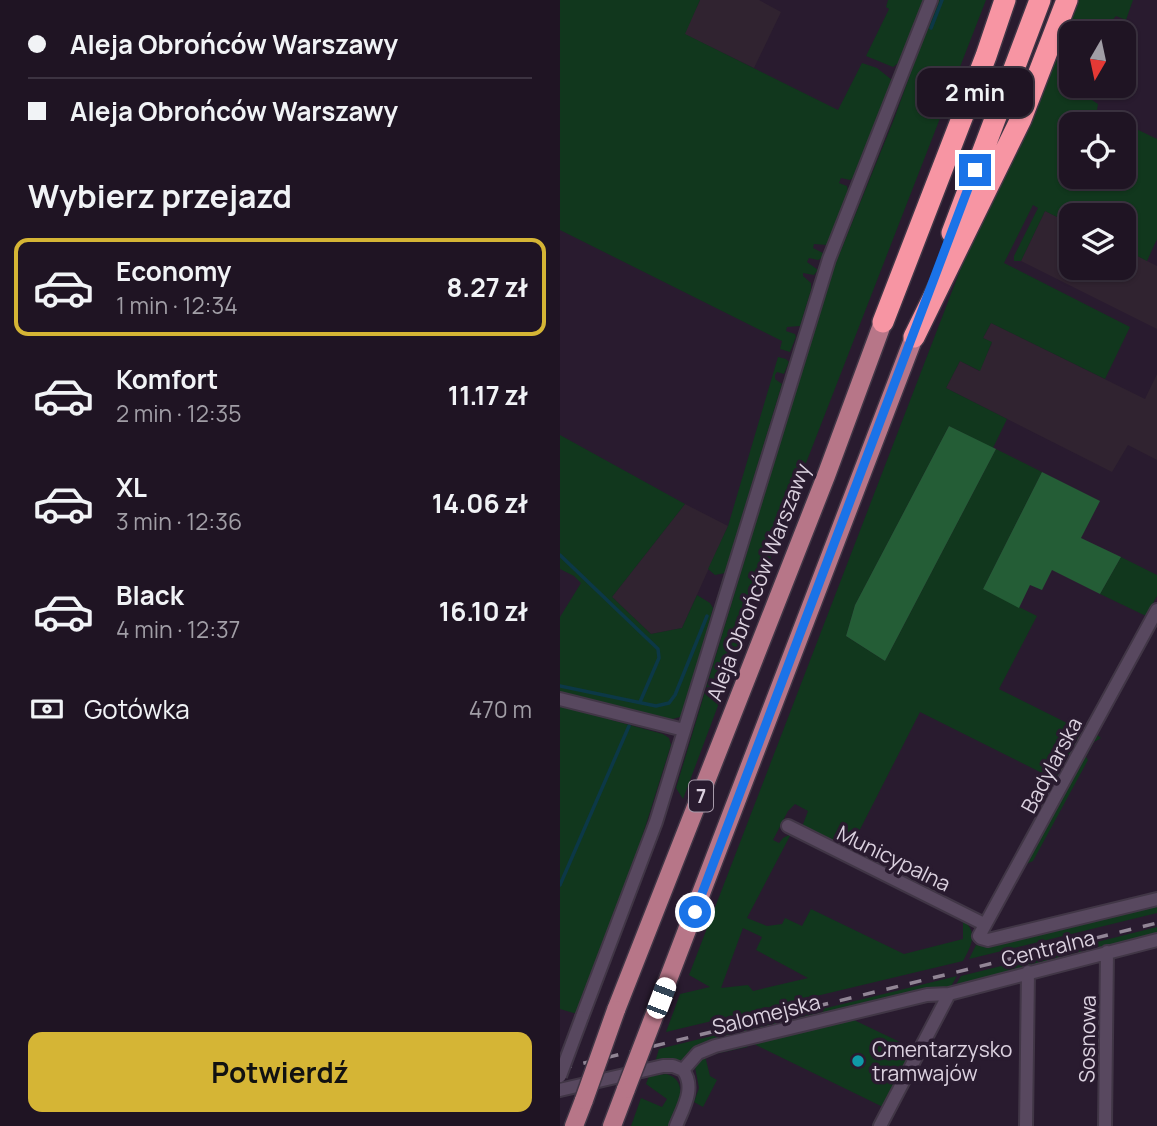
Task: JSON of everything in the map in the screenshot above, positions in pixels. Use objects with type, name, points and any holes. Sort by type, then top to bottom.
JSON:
[{"type":"highway","name":"Aleja Obrońców Warszawy","points":[[883,322],[1007,0]]},
{"type":"highway","points":[[914,337],[1040,0]]},
{"type":"highway","points":[[914,337],[1021,119],[1067,0]]},
{"type":"main road","name":"Aleja Obrońców Warszawy","points":[[574,1126],[616,1010],[821,488],[883,322]]},
{"type":"main road","name":"7","points":[[612,1126],[914,337]]},
{"type":"street","points":[[560,1076],[656,822],[829,259],[931,0]]},
{"type":"street","name":"Badylarska","points":[[981,939],[980,933],[984,924],[1040,827],[1157,610]]},
{"type":"street","points":[[560,699],[684,730]]},
{"type":"street","name":"Municypalna","points":[[788,826],[984,924]]},
{"type":"street","name":"Centralna","points":[[981,939],[988,940],[1157,899]]},
{"type":"street","name":"Centralna","points":[[949,994],[1157,940]]},
{"type":"street","name":"Sosnowa","points":[[1105,1126],[1107,953]]},
{"type":"street","points":[[1026,1126],[1028,972]]},
{"type":"street","points":[[880,1126],[949,994]]},
{"type":"street","name":"Salomejska","points":[[683,1070],[693,1057],[715,1046],[928,995],[949,994]]},
{"type":"street","points":[[560,1090],[673,1066],[683,1070],[690,1088],[676,1126]]},
{"type":"shaded area","points":[[700,0],[759,0],[781,12],[754,68],[684,34]]},
{"type":"shaded area","points":[[1045,211],[1059,218],[1059,280],[1021,261]]},
{"type":"shaded area","points":[[1136,255],[1157,266],[1157,329],[1059,280],[1136,280]]},
{"type":"shaded area","points":[[991,323],[1145,399],[1157,374],[1157,460],[1128,445],[1112,472],[946,388],[960,361],[979,371],[992,343],[983,338]]},
{"type":"shaded area","points":[[685,504],[728,526],[682,628],[651,634],[612,597]]},
{"type":"green space","points":[[560,0],[700,0],[685,34],[838,110],[862,63],[877,68],[892,80],[854,177],[850,180],[841,178],[839,183],[847,186],[848,192],[827,245],[814,244],[813,248],[823,253],[824,257],[818,260],[809,258],[807,262],[818,270],[814,275],[803,273],[811,283],[811,290],[800,326],[787,327],[786,331],[796,337],[790,352],[780,349],[782,341],[560,230]]},
{"type":"green space","points":[[888,0],[926,0],[901,61],[893,67],[866,56],[889,9],[886,7]]},
{"type":"green space","points":[[937,0],[986,0],[780,530],[752,615],[683,799],[676,788],[828,282],[894,119]]},
{"type":"green space","points":[[1074,0],[1133,0],[1126,20],[1116,16],[1112,21],[1065,21]]},
{"type":"green space","points":[[1059,35],[1059,98],[1089,98],[1098,104],[1097,110],[1101,112],[1059,112],[1059,189],[1136,189],[1136,129],[1157,139],[1157,239],[1147,261],[1136,255],[1136,203],[1059,203],[1059,218],[1045,211],[1021,261],[1014,261],[1038,208],[1033,205],[1004,263],[1130,327],[1105,379],[991,323],[983,338],[992,342],[980,371],[960,361],[946,388],[1007,419],[993,448],[949,426],[855,605],[846,636],[885,661],[996,449],[1042,472],[983,589],[1037,616],[999,689],[1083,731],[1056,780],[920,712],[849,851],[802,827],[808,811],[795,804],[788,811],[773,840],[779,843],[791,834],[747,918],[767,926],[782,924],[785,918],[802,926],[811,909],[904,954],[963,939],[963,923],[954,913],[962,918],[972,934],[963,961],[666,1032],[680,994],[710,987],[689,975],[976,229]],"holes":[[[743,928],[762,937],[756,950],[808,978],[753,991],[748,985],[721,988]]]},
{"type":"green space","points":[[778,357],[789,362],[784,374],[777,372],[775,375],[775,379],[782,384],[725,573],[715,575],[708,569],[728,526]]},
{"type":"green space","points":[[949,426],[996,449],[885,661],[846,636],[855,605]]},
{"type":"green space","points":[[560,435],[685,504],[612,597],[651,634],[682,628],[697,595],[713,608],[685,711],[680,717],[665,721],[560,692],[560,617],[581,583],[560,569]]},
{"type":"green space","points":[[1042,472],[1100,501],[1081,538],[1121,557],[1100,594],[1052,570],[1042,590],[1030,585],[1019,608],[983,589]]},
{"type":"green space","points":[[1121,557],[1157,575],[1157,596],[1146,616],[1100,594]]},
{"type":"green space","points":[[560,706],[663,734],[669,738],[671,745],[632,869],[577,1014],[560,1009]]},
{"type":"green space","points":[[1095,733],[1101,738],[1094,742],[1086,757],[1088,760],[1033,861],[1024,865],[988,929],[993,932],[1030,925],[989,935],[985,929],[990,919]]},
{"type":"green space","points":[[1157,903],[1157,913],[969,959],[976,945],[984,946]]},
{"type":"green space","points":[[1157,927],[1157,937],[954,988],[961,976]]},
{"type":"green space","points":[[957,976],[950,988],[930,989],[706,1043],[685,1060],[655,1062],[659,1049]]},
{"type":"green space","points":[[854,1016],[857,1018],[854,1020],[902,1043],[898,1051],[911,1057],[885,1108],[752,1043]]},
{"type":"green space","points":[[745,1044],[748,1047],[705,1056],[710,1076],[717,1080],[703,1107],[694,1102],[699,1088],[695,1067],[704,1053]]},
{"type":"green space","points":[[666,1074],[674,1077],[680,1089],[679,1104],[671,1126],[631,1126],[641,1098],[662,1107],[667,1099],[646,1084],[649,1076]]},
{"type":"waterway","points":[[931,28],[942,0]]},
{"type":"waterway","points":[[560,555],[658,649],[659,658],[640,702]]},
{"type":"waterway","points":[[560,686],[656,706],[669,703],[675,695],[707,616]]},
{"type":"waterway","points":[[560,885],[629,726]]},
{"type":"railway","points":[[560,1069],[1157,923]]},
{"type":"place","name":"Cmentarzysko tramwajów","points":[[858,1061]]},
{"type":"route","points":[[695,912],[975,170]]}]
